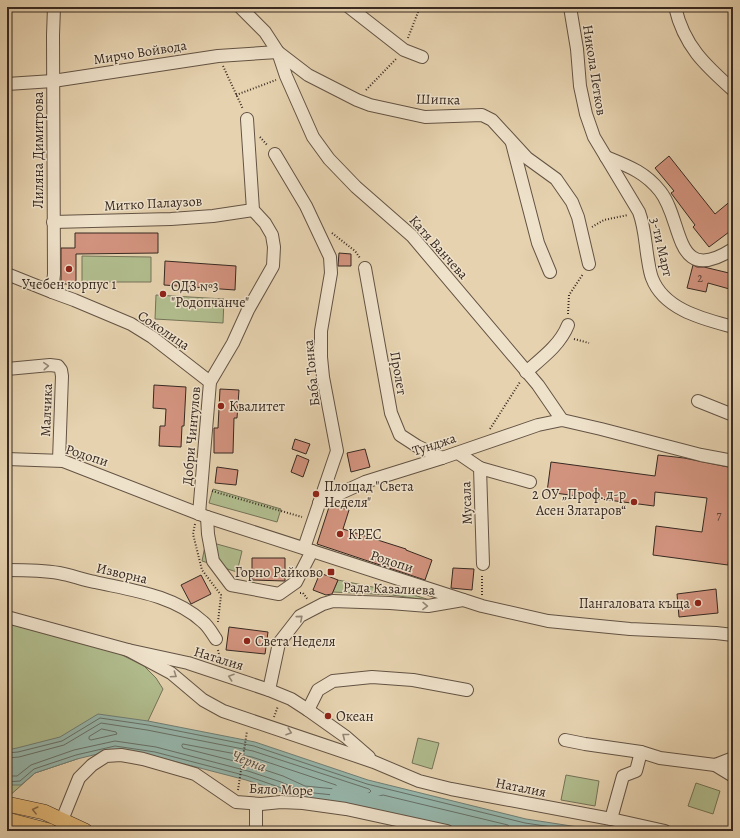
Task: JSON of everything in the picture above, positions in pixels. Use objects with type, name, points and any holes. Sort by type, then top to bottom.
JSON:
[{"type":"main road","points":[[7,804],[44,812],[85,831]]},
{"type":"main road","points":[[7,820],[49,831]]},
{"type":"street","name":"Лиляна Димитрова","points":[[52,292],[54,274],[54,7]]},
{"type":"street","name":"Шипка","points":[[241,7],[265,32],[278,52],[308,75],[357,100],[370,105],[425,117],[482,115],[492,120],[527,158],[556,179],[572,202],[582,233],[589,264]]},
{"type":"street","points":[[349,7],[404,50],[422,57]]},
{"type":"street","name":"Никола Петков","points":[[570,7],[577,49],[580,86],[586,114],[594,137],[606,157]]},
{"type":"street","points":[[675,7],[691,46],[704,64],[733,90]]},
{"type":"street","name":"Мирчо Войвода","points":[[7,84],[53,81],[218,56],[278,52]]},
{"type":"street","name":"Катя Ванчева","points":[[278,52],[286,76],[313,137],[329,159],[356,187],[412,236],[538,385],[562,420]]},
{"type":"street","points":[[247,118],[253,210]]},
{"type":"street","points":[[511,142],[538,243],[550,272]]},
{"type":"street","name":"Баба Тонка","points":[[275,154],[306,206],[330,258],[331,273],[321,331],[321,357],[323,377],[337,451],[313,520],[308,550]]},
{"type":"street","points":[[606,157],[629,166],[647,176],[661,192],[671,210],[683,248],[691,258],[706,262],[720,257],[733,249]]},
{"type":"street","name":"3-ти Март","points":[[606,157],[638,212],[643,224],[646,236],[651,278],[659,292],[670,303],[688,312],[733,327]]},
{"type":"street","name":"Митко Палаузов","points":[[53,222],[171,219],[213,216],[253,210]]},
{"type":"street","name":"Добри Чинтулов","points":[[253,210],[265,223],[272,234],[274,248],[273,266],[248,310],[233,344],[210,382],[202,488],[203,515],[213,561],[231,585],[279,594],[296,582],[308,550]]},
{"type":"street","name":"Пролет","points":[[365,268],[391,413],[400,435],[417,446],[442,458]]},
{"type":"street","name":"Соколица","points":[[7,274],[131,324],[152,337],[210,382]]},
{"type":"street","points":[[526,372],[552,349],[566,330]]},
{"type":"street","name":"Малчика","points":[[7,369],[50,365],[58,366],[61,370],[62,387],[59,460]]},
{"type":"street","points":[[698,401],[733,415]]},
{"type":"street","points":[[562,420],[701,455],[733,461]]},
{"type":"street","name":"Тунджа","points":[[319,503],[365,482],[442,458],[538,425],[562,420]]},
{"type":"street","name":"Мусала","points":[[458,452],[480,468],[483,564]]},
{"type":"street","name":"Родопи","points":[[7,459],[59,460],[203,515],[482,606],[548,621],[630,629],[733,635]]},
{"type":"street","points":[[480,468],[530,482]]},
{"type":"street","name":"Изворна","points":[[7,570],[28,570],[59,573],[95,582],[120,586],[167,600],[187,610],[203,622],[216,639]]},
{"type":"street","name":"Рада Казалиева","points":[[269,690],[279,643],[300,616],[323,604],[333,601],[428,606],[466,600]]},
{"type":"street","name":"Наталия","points":[[7,617],[128,650],[176,660],[224,674],[269,690],[291,699],[308,710],[346,737],[374,762]]},
{"type":"street","name":"Наталия","points":[[128,650],[171,673],[200,698],[218,708],[374,762],[419,781],[451,789],[611,819],[665,831]]},
{"type":"street","points":[[308,710],[318,690],[333,681],[372,677],[413,680],[467,690]]},
{"type":"street","points":[[565,740],[641,752],[660,758],[715,765],[733,776]]},
{"type":"street","points":[[611,819],[624,776],[636,771],[641,752]]},
{"type":"street","name":"Бяло Море","points":[[62,820],[79,778],[92,765],[106,756],[121,755],[142,759],[195,774],[236,802],[256,804],[281,802],[303,803],[346,809],[447,831]]},
{"type":"street","points":[[715,765],[733,758]]},
{"type":"street","points":[[256,804],[256,831]]},
{"type":"path","points":[[357,100],[404,50],[420,7]]},
{"type":"path","points":[[218,56],[236,95],[286,76]]},
{"type":"path","points":[[582,233],[604,220],[638,212]]},
{"type":"path","points":[[332,233],[355,251],[365,268]]},
{"type":"path","points":[[589,264],[570,295],[566,330],[589,343]]},
{"type":"path","points":[[498,415],[526,372]]},
{"type":"path","points":[[202,488],[313,520]]},
{"type":"path","points":[[192,534],[202,570],[221,595],[216,639],[224,674]]},
{"type":"path","points":[[482,606],[483,564]]},
{"type":"path","points":[[238,793],[248,725]]},
{"type":"green space","points":[[82,256],[151,257],[151,282],[82,282]]},
{"type":"green space","points":[[156,295],[224,299],[223,323],[155,319]]},
{"type":"green space","points":[[213,489],[281,509],[277,522],[209,503]]},
{"type":"green space","points":[[206,541],[242,551],[237,572],[202,561]]},
{"type":"green space","points":[[338,580],[417,596],[433,601],[392,595],[333,592]]},
{"type":"green space","points":[[7,623],[110,649],[144,666],[156,678],[163,689],[148,721],[77,759],[35,773],[7,798]]},
{"type":"green space","points":[[418,738],[439,743],[432,769],[412,763]]},
{"type":"green space","points":[[566,775],[599,781],[595,806],[561,800]]},
{"type":"green space","points":[[696,783],[720,791],[713,814],[688,806]]},
{"type":"water","points":[[98,714],[148,721],[255,742],[368,780],[526,819],[604,831],[515,831],[383,799],[354,806],[302,801],[277,790],[246,780],[154,756],[114,750],[77,759],[35,773],[21,785],[7,785],[7,750],[60,737]]},
{"type":"building","points":[[669,156],[715,214],[733,199],[733,229],[709,247],[693,227],[695,225],[671,193],[674,191],[655,168]]},
{"type":"building","name":"Учебен корпус 1","points":[[75,233],[158,233],[158,253],[76,254],[76,284],[61,284],[61,248],[75,248]]},
{"type":"building","points":[[339,253],[351,254],[351,266],[338,266]]},
{"type":"building","points":[[165,261],[236,266],[235,290],[164,285]]},
{"type":"building","points":[[693,265],[733,274],[733,290],[708,283],[706,292],[687,288]]},
{"type":"building","points":[[154,385],[186,387],[184,426],[182,426],[181,447],[159,446],[160,426],[165,426],[166,409],[153,408]]},
{"type":"building","points":[[220,389],[239,390],[237,418],[234,418],[233,453],[214,453],[214,428],[218,428]]},
{"type":"building","points":[[295,439],[310,444],[306,454],[292,449]]},
{"type":"building","points":[[365,449],[370,467],[351,472],[347,453]]},
{"type":"building","points":[[297,455],[309,460],[303,477],[291,472]]},
{"type":"building","points":[[658,455],[684,458],[733,468],[733,524],[728,565],[653,555],[656,526],[702,532],[707,498],[655,492],[654,506],[547,492],[551,462],[655,476]]},
{"type":"building","points":[[217,467],[238,470],[236,485],[215,483]]},
{"type":"building","name":"КРЕС","points":[[332,505],[349,510],[343,529],[406,549],[432,560],[425,580],[317,544],[329,507]]},
{"type":"building","points":[[252,558],[285,558],[285,581],[252,580]]},
{"type":"building","points":[[453,568],[474,569],[472,590],[451,588]]},
{"type":"building","points":[[320,573],[338,580],[332,594],[326,595],[313,590]]},
{"type":"building","points":[[201,575],[211,594],[191,604],[181,585]]},
{"type":"building","name":"Пангаловата къща","points":[[716,589],[718,613],[679,617],[677,594]]},
{"type":"building","name":"Света Неделя","points":[[229,627],[268,632],[265,654],[226,650]]},
{"type":"waterway","name":"Черна","points":[[340,795],[350,799],[486,831]]},
{"type":"place","name":"Учебен корпус 1","points":[[69,269]]},
{"type":"place","name":"ОДЗ №3 \"Родопчанче\"","points":[[163,294]]},
{"type":"place","name":"Квалитет","points":[[221,406]]},
{"type":"place","name":"Площад \"Света Неделя\"","points":[[316,494]]},
{"type":"place","name":"2 ОУ „Проф. д-р Асен Златаров“","points":[[634,502]]},
{"type":"place","name":"КРЕС","points":[[340,534]]},
{"type":"place","name":"Горно Райково","points":[[331,572]]},
{"type":"place","name":"Пангаловата къща","points":[[698,603]]},
{"type":"place","name":"Света Неделя","points":[[247,641]]},
{"type":"place","name":"Океан","points":[[328,716]]}]
